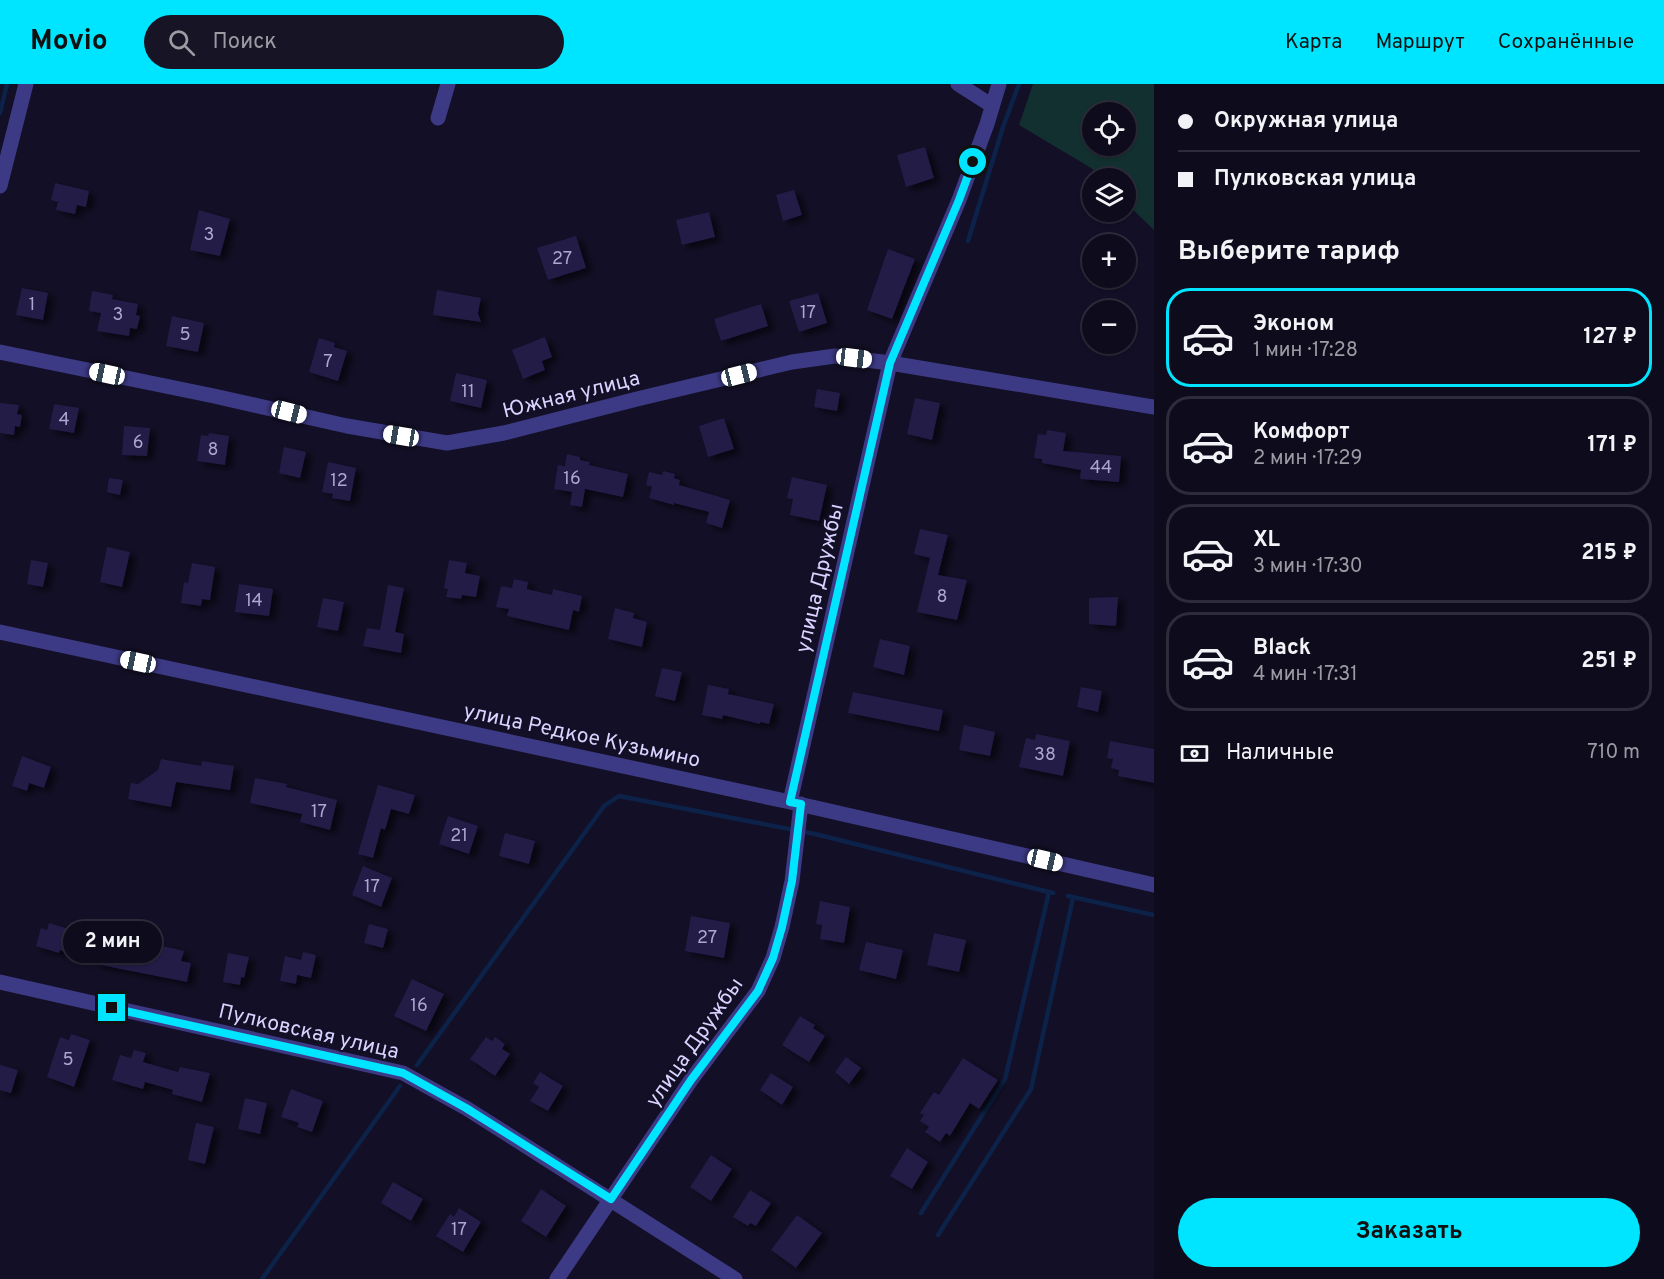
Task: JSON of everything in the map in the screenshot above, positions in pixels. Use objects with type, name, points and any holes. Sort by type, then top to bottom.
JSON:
[{"type":"street","points":[[0,186],[26,84]]},
{"type":"street","points":[[438,118],[448,84]]},
{"type":"street","points":[[958,84],[992,105]]},
{"type":"street","name":"улица Дружбы","points":[[557,1279],[691,1080],[758,991],[773,958],[792,881],[796,803],[890,363],[959,200],[999,84]]},
{"type":"street","name":"Южная улица","points":[[0,352],[259,405],[347,426],[447,443],[504,433],[792,362],[836,356],[1154,407]]},
{"type":"street","name":"улица Редкое Кузьмино","points":[[0,632],[796,803],[1154,885]]},
{"type":"street","name":"Пулковская улица","points":[[0,982],[403,1073],[466,1108],[735,1279]]},
{"type":"green space","points":[[1033,84],[1154,84],[1154,230],[1136,213],[1136,168],[1091,168],[1019,125]]},
{"type":"building","points":[[925,147],[934,178],[906,187],[897,155]]},
{"type":"building","points":[[55,183],[89,191],[86,207],[77,205],[75,214],[56,210],[58,202],[51,200]]},
{"type":"building","points":[[794,190],[802,215],[783,221],[776,195]]},
{"type":"building","points":[[199,210],[230,219],[220,256],[190,250]]},
{"type":"building","points":[[709,212],[715,237],[682,245],[676,220]]},
{"type":"building","points":[[576,236],[586,268],[548,280],[537,248]]},
{"type":"building","points":[[888,249],[915,259],[892,319],[867,310]]},
{"type":"building","points":[[22,288],[48,293],[43,320],[16,315]]},
{"type":"building","points":[[437,290],[481,298],[478,313],[481,322],[433,315]]},
{"type":"building","points":[[92,291],[113,295],[112,299],[138,304],[136,315],[140,316],[137,329],[130,328],[129,336],[97,331],[101,313],[89,311]]},
{"type":"building","points":[[818,293],[827,323],[799,332],[789,301]]},
{"type":"building","points":[[761,304],[768,326],[721,341],[714,319]]},
{"type":"building","points":[[172,316],[204,323],[198,352],[166,346]]},
{"type":"building","points":[[545,337],[552,357],[542,361],[545,370],[523,379],[512,350]]},
{"type":"building","points":[[319,338],[335,343],[334,347],[347,351],[338,381],[309,372]]},
{"type":"building","points":[[456,373],[487,380],[481,408],[450,401]]},
{"type":"building","points":[[817,389],[840,393],[837,411],[814,407]]},
{"type":"building","points":[[915,398],[940,403],[932,440],[907,434]]},
{"type":"building","points":[[0,403],[19,405],[17,414],[22,415],[20,427],[15,426],[14,435],[0,433]]},
{"type":"building","points":[[54,404],[79,408],[74,433],[49,429]]},
{"type":"building","points":[[724,418],[734,449],[708,457],[699,426]]},
{"type":"building","points":[[124,426],[150,428],[147,456],[122,455]]},
{"type":"building","points":[[1047,430],[1066,433],[1063,451],[1121,456],[1119,482],[1080,479],[1081,470],[1042,463],[1042,459],[1034,458],[1038,434],[1046,435]]},
{"type":"building","points":[[209,433],[229,436],[225,465],[197,461],[201,435],[208,436]]},
{"type":"building","points":[[284,447],[306,452],[300,478],[279,473]]},
{"type":"building","points":[[567,454],[590,462],[589,465],[628,474],[623,497],[585,489],[582,507],[570,505],[572,492],[554,489],[558,465],[565,466]]},
{"type":"building","points":[[328,462],[356,468],[350,501],[332,498],[333,494],[322,492]]},
{"type":"building","points":[[663,471],[675,474],[674,478],[680,480],[679,485],[730,500],[722,528],[706,523],[709,512],[649,498],[652,487],[646,485],[649,472],[662,475]]},
{"type":"building","points":[[792,477],[827,485],[819,521],[790,515],[793,499],[787,498]]},
{"type":"building","points":[[109,478],[123,480],[120,495],[107,492]]},
{"type":"building","points":[[920,529],[948,535],[938,575],[967,580],[957,620],[917,612],[930,558],[914,554]]},
{"type":"building","points":[[107,547],[130,552],[122,587],[100,582]]},
{"type":"building","points":[[31,560],[48,563],[43,587],[27,584]]},
{"type":"building","points":[[449,560],[467,563],[465,573],[480,576],[476,597],[462,595],[461,599],[446,597],[448,589],[444,588]]},
{"type":"building","points":[[192,563],[215,567],[210,600],[202,599],[201,606],[181,603],[184,582],[188,583]]},
{"type":"building","points":[[514,579],[528,582],[527,589],[552,595],[553,589],[582,596],[579,612],[573,610],[569,630],[507,616],[509,609],[496,607],[501,586],[512,588]]},
{"type":"building","points":[[239,584],[273,589],[269,616],[235,612]]},
{"type":"building","points":[[388,585],[404,588],[395,632],[404,634],[401,653],[363,646],[367,628],[380,630]]},
{"type":"building","points":[[1118,597],[1116,626],[1089,624],[1089,598]]},
{"type":"building","points":[[323,598],[344,602],[338,631],[317,627]]},
{"type":"building","points":[[615,608],[634,613],[633,618],[647,622],[642,647],[608,639]]},
{"type":"building","points":[[880,639],[910,646],[904,675],[873,667]]},
{"type":"building","points":[[662,668],[682,672],[675,701],[655,696]]},
{"type":"building","points":[[708,685],[729,689],[728,694],[774,704],[769,724],[723,715],[722,719],[702,715]]},
{"type":"building","points":[[1081,687],[1102,691],[1098,712],[1077,707]]},
{"type":"building","points":[[853,692],[943,710],[939,731],[848,713]]},
{"type":"building","points":[[964,725],[995,732],[990,756],[959,750]]},
{"type":"building","points":[[1036,734],[1070,741],[1063,776],[1019,767],[1026,738],[1035,740]]},
{"type":"building","points":[[1110,741],[1154,749],[1154,783],[1118,776],[1119,770],[1111,768],[1113,759],[1107,758]]},
{"type":"building","points":[[22,756],[51,767],[44,788],[29,783],[27,791],[12,786]]},
{"type":"building","points":[[161,759],[201,766],[202,761],[234,766],[230,790],[176,782],[171,807],[128,799],[131,783],[138,784],[158,770]]},
{"type":"building","points":[[255,778],[287,784],[286,787],[337,800],[330,830],[300,822],[302,814],[250,803]]},
{"type":"building","points":[[378,785],[415,795],[409,814],[391,809],[385,830],[381,828],[373,858],[358,854]]},
{"type":"building","points":[[448,816],[478,826],[469,854],[439,844]]},
{"type":"building","points":[[505,833],[535,841],[529,864],[499,856]]},
{"type":"building","points":[[363,866],[392,878],[381,907],[352,895]]},
{"type":"building","points":[[820,901],[850,907],[844,943],[820,939],[822,925],[816,924]]},
{"type":"building","points":[[691,916],[730,923],[724,958],[685,951]]},
{"type":"building","points":[[49,923],[66,928],[64,932],[73,935],[68,953],[60,950],[59,953],[36,946],[41,928],[47,930]]},
{"type":"building","points":[[369,924],[388,929],[383,948],[364,943]]},
{"type":"building","points":[[108,931],[125,935],[122,946],[157,953],[158,945],[184,951],[181,961],[191,963],[187,982],[96,964],[100,942],[106,944]]},
{"type":"building","points":[[934,933],[966,940],[959,972],[927,965]]},
{"type":"building","points":[[866,942],[903,950],[896,979],[859,970]]},
{"type":"building","points":[[303,952],[316,955],[311,978],[297,975],[296,984],[280,981],[285,956],[301,960]]},
{"type":"building","points":[[228,953],[249,957],[240,985],[223,982]]},
{"type":"building","points":[[412,979],[444,994],[426,1031],[394,1016]]},
{"type":"building","points":[[800,1016],[815,1025],[813,1028],[825,1036],[809,1062],[782,1045]]},
{"type":"building","points":[[71,1034],[90,1040],[74,1087],[47,1077],[60,1037],[69,1040]]},
{"type":"building","points":[[486,1037],[492,1041],[495,1037],[505,1044],[502,1049],[510,1054],[495,1076],[470,1059]]},
{"type":"building","points":[[134,1050],[146,1053],[143,1062],[178,1072],[180,1067],[210,1073],[202,1102],[172,1094],[173,1090],[145,1082],[143,1089],[112,1080],[120,1055],[131,1058]]},
{"type":"building","points":[[846,1057],[861,1068],[849,1084],[835,1072]]},
{"type":"building","points":[[963,1058],[998,1080],[979,1109],[970,1103],[950,1136],[946,1133],[940,1142],[925,1132],[929,1127],[920,1121],[924,1115],[920,1113],[934,1092],[939,1095]]},
{"type":"building","points":[[0,1065],[18,1070],[11,1093],[0,1090]]},
{"type":"building","points":[[540,1072],[563,1086],[548,1111],[530,1101],[539,1087],[533,1083]]},
{"type":"building","points":[[771,1073],[793,1087],[782,1105],[760,1090]]},
{"type":"building","points":[[291,1089],[323,1101],[312,1132],[297,1127],[299,1123],[281,1117]]},
{"type":"building","points":[[245,1098],[267,1103],[260,1134],[238,1129]]},
{"type":"building","points":[[196,1123],[214,1127],[205,1164],[188,1160]]},
{"type":"building","points":[[907,1148],[928,1162],[912,1189],[890,1176]]},
{"type":"building","points":[[711,1155],[732,1169],[711,1201],[690,1187]]},
{"type":"building","points":[[393,1182],[423,1199],[411,1221],[381,1203]]},
{"type":"building","points":[[541,1189],[566,1206],[546,1237],[521,1221]]},
{"type":"building","points":[[750,1190],[771,1203],[756,1226],[750,1223],[748,1226],[733,1217]]},
{"type":"building","points":[[459,1208],[481,1222],[463,1252],[436,1236],[450,1214],[454,1217]]},
{"type":"building","points":[[797,1215],[822,1233],[796,1268],[771,1250]]},
{"type":"waterway","points":[[0,113],[7,84]]},
{"type":"waterway","points":[[968,241],[1003,127],[1019,84]]},
{"type":"waterway","points":[[417,1065],[604,806],[619,796],[815,834],[1053,893]]},
{"type":"waterway","points":[[921,1213],[1005,1079],[1049,892]]},
{"type":"waterway","points":[[1068,896],[1154,915]]},
{"type":"waterway","points":[[938,1235],[1031,1089],[1073,898]]},
{"type":"waterway","points":[[262,1279],[400,1086]]},
{"type":"route","points":[[112,1008],[403,1073],[466,1108],[611,1199],[691,1080],[758,991],[773,958],[792,881],[801,804],[790,802],[890,363],[973,162]]}]
